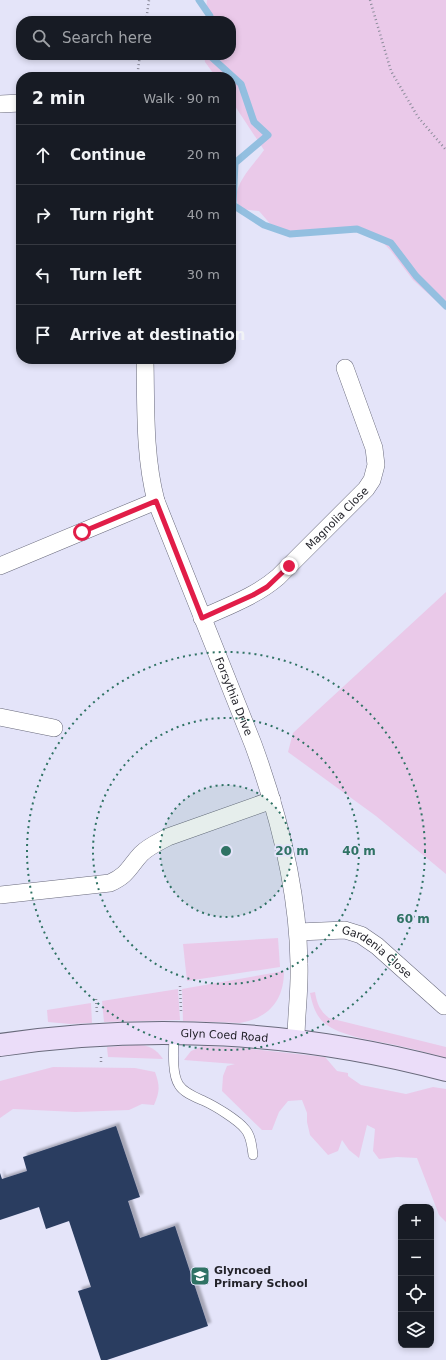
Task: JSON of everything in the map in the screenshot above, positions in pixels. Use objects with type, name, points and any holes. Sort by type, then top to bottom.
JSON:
[{"type":"street","points":[[0,104],[16,103]]},
{"type":"street","name":"Forsythia Drive","points":[[145,364],[147,453],[150,481],[156,501],[253,744],[272,800],[281,833],[290,876],[298,932],[300,966],[296,1040]]},
{"type":"street","name":"Magnolia Close","points":[[202,618],[267,587],[366,489],[372,480],[376,465],[374,448],[345,368]]},
{"type":"street","points":[[0,566],[156,501]]},
{"type":"street","points":[[0,717],[54,728]]},
{"type":"street","points":[[0,895],[110,883],[120,878],[129,870],[142,853],[152,845],[168,837],[272,800]]},
{"type":"street","name":"Gardenia Close","points":[[298,932],[345,930],[361,934],[377,946],[444,1006]]},
{"type":"street","name":"Glyn Coed Road","points":[[0,1045],[40,1039],[98,1035],[174,1032],[234,1035],[296,1040],[345,1047],[446,1070]]},
{"type":"lane","points":[[174,1032],[175,1071],[179,1085],[191,1095],[216,1106],[246,1129],[252,1144],[253,1155]]},
{"type":"path","points":[[147,16],[149,0]]},
{"type":"path","points":[[370,0],[391,72],[418,117],[446,150]]},
{"type":"path","points":[[138,72],[139,60]]},
{"type":"shaded area","points":[[207,0],[446,0],[446,310],[413,280],[391,251],[374,233],[346,229],[289,232],[273,227],[259,211],[241,209],[237,202],[239,186],[243,178],[264,150],[236,108],[236,72],[212,72],[205,62],[205,60],[236,60],[236,16],[205,16]]},
{"type":"shaded area","points":[[446,592],[446,874],[376,816],[288,752],[293,733]]},
{"type":"shaded area","points":[[278,938],[280,967],[187,981],[183,944]]},
{"type":"shaded area","points":[[284,971],[281,991],[278,999],[267,1012],[259,1017],[240,1023],[183,1021],[182,989]]},
{"type":"shaded area","points":[[178,989],[180,1020],[104,1022],[102,1001]]},
{"type":"shaded area","points":[[315,992],[319,1007],[329,1018],[446,1047],[446,1058],[409,1048],[361,1038],[330,1027],[322,1021],[314,1008],[310,993]]},
{"type":"shaded area","points":[[91,1003],[92,1023],[70,1024],[48,1022],[47,1010]]},
{"type":"shaded area","points":[[137,1045],[152,1048],[163,1059],[108,1057],[107,1047]]},
{"type":"shaded area","points":[[203,1046],[243,1048],[325,1057],[337,1071],[348,1073],[348,1076],[361,1085],[406,1094],[433,1087],[446,1089],[446,1222],[439,1215],[417,1158],[397,1157],[379,1159],[373,1151],[375,1129],[367,1125],[359,1158],[349,1150],[342,1140],[338,1151],[328,1155],[310,1135],[307,1122],[307,1113],[302,1100],[288,1101],[279,1112],[272,1130],[262,1130],[222,1091],[223,1076],[227,1066],[235,1064],[184,1060],[191,1051]]},
{"type":"shaded area","points":[[53,1067],[135,1068],[155,1072],[159,1088],[154,1105],[142,1104],[129,1110],[76,1112],[13,1109],[0,1118],[0,1081]]},
{"type":"building","points":[[116,1126],[140,1197],[128,1201],[140,1238],[175,1226],[208,1326],[107,1360],[101,1360],[78,1291],[91,1287],[69,1221],[46,1229],[39,1207],[0,1220],[0,1173],[2,1179],[27,1171],[23,1157]]},
{"type":"waterway","points":[[199,0],[210,16]]},
{"type":"waterway","points":[[215,60],[228,72]]},
{"type":"waterway","points":[[236,79],[241,84],[254,122],[268,135],[236,162]]},
{"type":"waterway","points":[[236,207],[264,225],[290,234],[357,229],[391,243],[416,276],[446,306]]},
{"type":"place","name":"Glyncoed Primary School","points":[[200,1276]]},
{"type":"route","points":[[82,532],[156,501],[202,618],[267,587],[289,566]]}]
